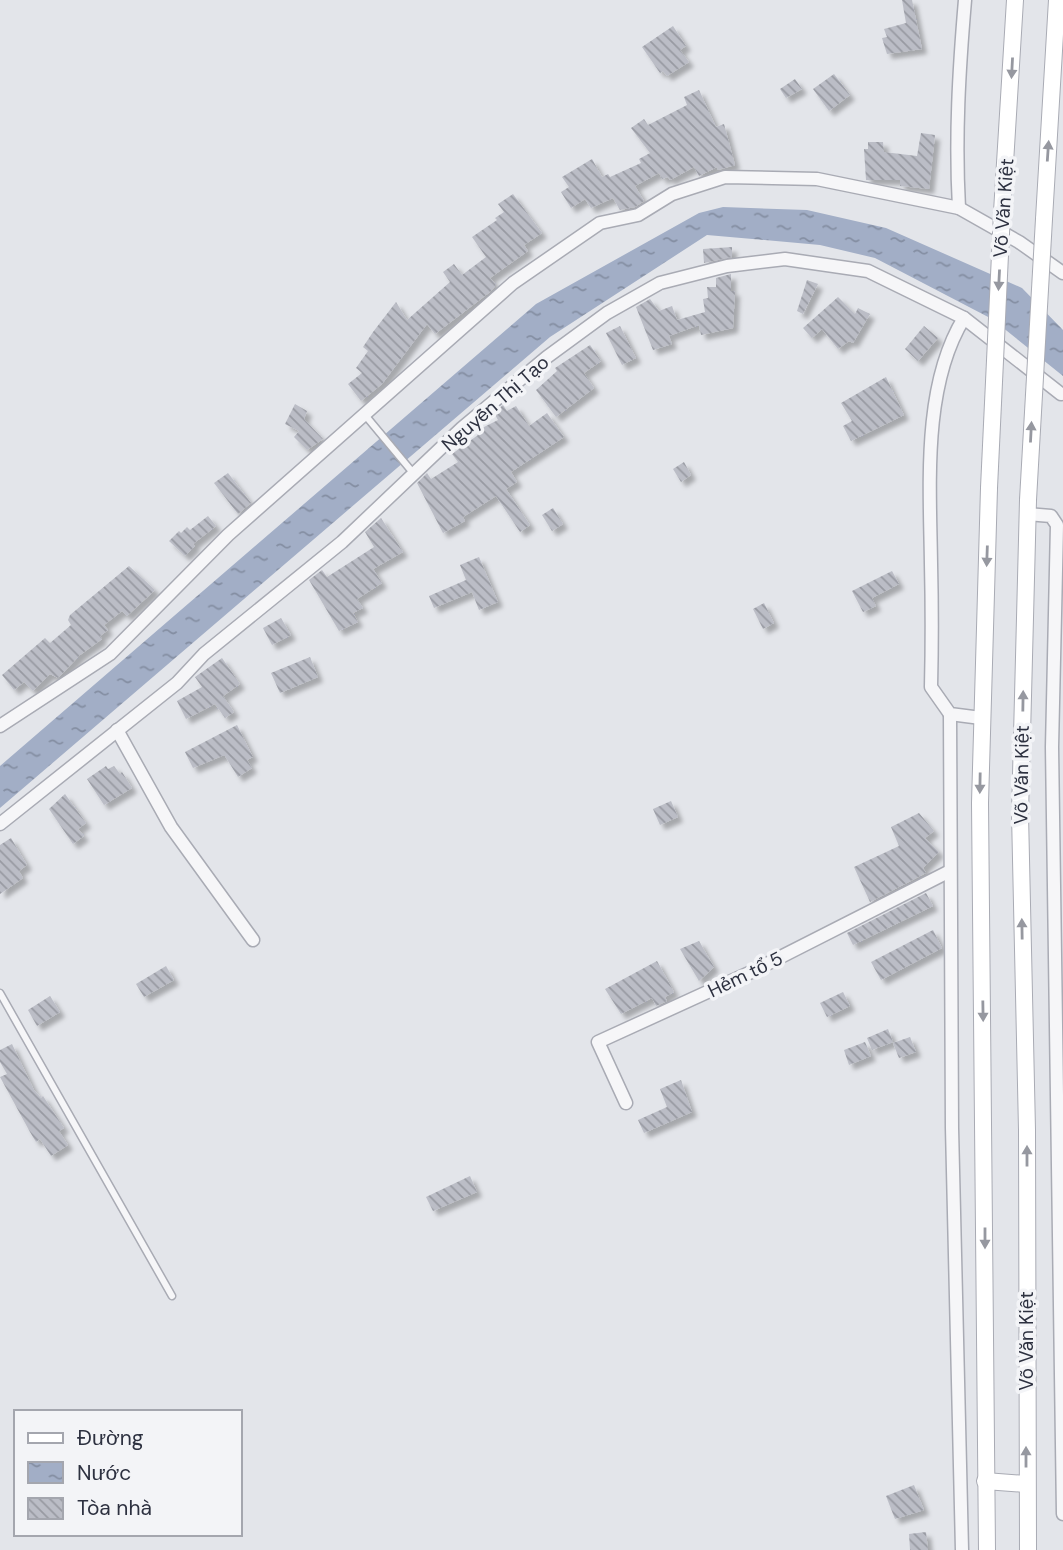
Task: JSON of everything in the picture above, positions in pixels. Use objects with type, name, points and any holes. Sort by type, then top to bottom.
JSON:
[{"type":"main road","name":"Võ Văn Kiệt","points":[[987,1550],[981,718],[1002,212],[1016,0]]},
{"type":"main road","name":"Võ Văn Kiệt","points":[[1028,1550],[1027,1130],[1020,814],[1027,507],[1059,6]]},
{"type":"main road","points":[[985,1481],[1026,1484]]},
{"type":"street","points":[[959,208],[956,186],[957,85],[965,0]]},
{"type":"street","points":[[0,726],[110,654],[228,535],[513,284],[600,223],[638,215],[672,194],[725,177],[817,179],[959,208],[1019,242],[1063,273]]},
{"type":"street","name":"Nguyễn Thị Tạo","points":[[0,824],[177,683],[204,654],[342,542],[461,428],[547,357],[607,313],[660,283],[727,266],[785,259],[868,271],[964,318],[1062,396]]},
{"type":"street","points":[[962,1550],[950,871],[950,714],[931,687],[930,469],[941,373],[949,342],[964,318]]},
{"type":"street","points":[[1027,507],[1051,516],[1057,525],[1052,747],[1063,1514]]},
{"type":"street","points":[[950,714],[981,718]]},
{"type":"street","points":[[117,730],[171,827],[253,940]]},
{"type":"street","name":"Hẻm tổ 5","points":[[626,1103],[598,1042],[749,973],[950,871]]},
{"type":"lane","points":[[365,415],[414,474]]},
{"type":"lane","points":[[0,993],[172,1296]]},
{"type":"water","points":[[723,207],[807,210],[886,228],[1022,288],[1063,330],[1063,376],[992,319],[875,258],[820,245],[707,235],[550,337],[0,808],[0,766],[536,304],[699,213]]},
{"type":"building","points":[[902,0],[912,0],[922,49],[887,54],[882,38],[887,37],[884,29],[906,23]]},
{"type":"building","points":[[673,26],[686,46],[680,50],[689,62],[667,76],[663,71],[660,73],[642,47]]},
{"type":"building","points":[[834,74],[850,95],[829,111],[813,89]]},
{"type":"building","points":[[795,79],[802,89],[786,98],[780,89]]},
{"type":"building","points":[[699,90],[716,127],[724,124],[735,165],[718,170],[717,167],[699,176],[694,167],[670,180],[668,177],[662,179],[659,173],[635,186],[644,201],[635,207],[620,210],[613,198],[591,208],[585,199],[571,208],[561,192],[569,187],[562,177],[592,159],[602,177],[608,174],[610,177],[641,163],[639,159],[650,153],[631,128],[644,119],[648,125],[687,105],[684,97]]},
{"type":"building","points":[[921,133],[935,135],[929,189],[900,186],[900,180],[866,180],[864,149],[868,149],[868,142],[883,142],[884,152],[917,156]]},
{"type":"building","points":[[513,194],[542,233],[524,245],[528,251],[490,278],[496,285],[490,292],[435,334],[427,324],[382,384],[361,401],[348,384],[362,373],[356,368],[368,351],[363,347],[373,332],[396,302],[407,320],[450,282],[443,272],[454,264],[462,275],[486,257],[472,237],[497,220],[495,218],[504,212],[498,204]]},
{"type":"building","points":[[732,247],[732,257],[704,263],[703,249]]},
{"type":"building","points":[[731,274],[731,291],[735,291],[733,328],[701,335],[699,325],[669,336],[672,344],[653,350],[636,307],[650,299],[659,311],[672,306],[677,320],[705,312],[703,299],[708,298],[707,287],[716,287],[716,278]]},
{"type":"building","points":[[807,280],[818,284],[803,314],[797,311]]},
{"type":"building","points":[[838,297],[855,314],[858,308],[870,314],[853,343],[849,341],[838,349],[822,329],[812,338],[803,328]]},
{"type":"building","points":[[620,326],[636,358],[622,365],[606,333]]},
{"type":"building","points":[[924,326],[938,338],[918,361],[905,349]]},
{"type":"building","points":[[590,345],[601,361],[584,373],[594,388],[556,417],[536,390],[557,371],[555,368]]},
{"type":"building","points":[[886,377],[904,415],[851,441],[843,426],[852,421],[841,403]]},
{"type":"building","points":[[295,404],[307,411],[304,419],[323,439],[307,450],[294,437],[299,431],[285,424]]},
{"type":"building","points":[[503,405],[507,411],[516,406],[529,426],[547,413],[564,437],[511,472],[517,482],[506,489],[530,525],[520,532],[496,496],[463,517],[465,521],[443,533],[417,483],[427,473],[431,479],[458,462],[452,454],[478,435],[476,431],[498,420],[494,413]]},
{"type":"building","points":[[684,462],[691,475],[681,482],[673,469]]},
{"type":"building","points":[[228,473],[251,503],[238,514],[214,483]]},
{"type":"building","points":[[553,508],[563,524],[552,531],[542,515]]},
{"type":"building","points":[[208,516],[216,526],[193,544],[195,546],[185,556],[169,541],[179,531],[181,533],[187,527],[190,530]]},
{"type":"building","points":[[381,518],[403,552],[373,569],[382,583],[357,599],[363,608],[353,613],[358,622],[339,631],[309,580],[322,570],[327,577],[374,547],[365,532]]},
{"type":"building","points":[[479,557],[498,602],[479,610],[472,592],[434,608],[429,596],[466,580],[460,565]]},
{"type":"building","points":[[129,566],[155,590],[127,616],[122,611],[104,625],[108,630],[100,636],[102,639],[80,655],[58,678],[50,674],[33,691],[24,682],[14,690],[2,675],[45,638],[50,643],[71,625],[68,620],[70,615]]},
{"type":"building","points":[[892,571],[899,584],[872,598],[876,606],[863,612],[852,591]]},
{"type":"building","points":[[764,603],[774,623],[763,629],[753,609]]},
{"type":"building","points":[[281,618],[291,635],[272,645],[263,628]]},
{"type":"building","points":[[310,657],[318,677],[280,693],[271,673]]},
{"type":"building","points":[[222,658],[240,684],[223,696],[234,712],[225,718],[215,704],[186,719],[177,701],[202,687],[195,677]]},
{"type":"building","points":[[237,725],[253,757],[247,760],[252,768],[238,777],[225,756],[222,756],[193,768],[185,752]]},
{"type":"building","points":[[106,766],[108,769],[114,766],[120,774],[122,772],[132,788],[104,805],[87,779]]},
{"type":"building","points":[[65,794],[86,823],[78,829],[84,836],[73,844],[49,809]]},
{"type":"building","points":[[671,801],[678,817],[660,825],[653,809]]},
{"type":"building","points":[[919,813],[934,831],[925,838],[939,852],[923,868],[926,873],[870,902],[854,867],[899,846],[891,827]]},
{"type":"building","points":[[11,838],[27,865],[19,871],[23,878],[0,894],[0,845]]},
{"type":"building","points":[[926,893],[933,906],[853,945],[847,933]]},
{"type":"building","points":[[933,930],[942,948],[881,980],[871,962]]},
{"type":"building","points":[[699,941],[714,967],[699,981],[680,949]]},
{"type":"building","points":[[657,961],[674,992],[665,997],[667,1001],[656,1006],[652,998],[621,1014],[605,989]]},
{"type":"building","points":[[166,966],[174,980],[144,997],[136,984]]},
{"type":"building","points":[[843,992],[850,1006],[827,1017],[820,1003]]},
{"type":"building","points":[[50,996],[60,1012],[37,1026],[28,1010]]},
{"type":"building","points":[[888,1029],[893,1042],[872,1050],[867,1038]]},
{"type":"building","points":[[910,1037],[916,1052],[899,1058],[893,1043]]},
{"type":"building","points":[[865,1042],[871,1056],[849,1065],[844,1050]]},
{"type":"building","points":[[12,1044],[34,1090],[41,1098],[43,1096],[64,1128],[59,1131],[68,1145],[51,1156],[40,1139],[36,1142],[0,1077],[7,1074],[0,1062],[0,1050]]},
{"type":"building","points":[[681,1080],[692,1112],[644,1133],[638,1120],[667,1107],[660,1089]]},
{"type":"building","points":[[470,1176],[477,1192],[433,1211],[426,1197]]},
{"type":"building","points":[[914,1485],[924,1510],[895,1519],[886,1496]]},
{"type":"building","points":[[926,1532],[928,1550],[910,1550],[909,1534]]}]
